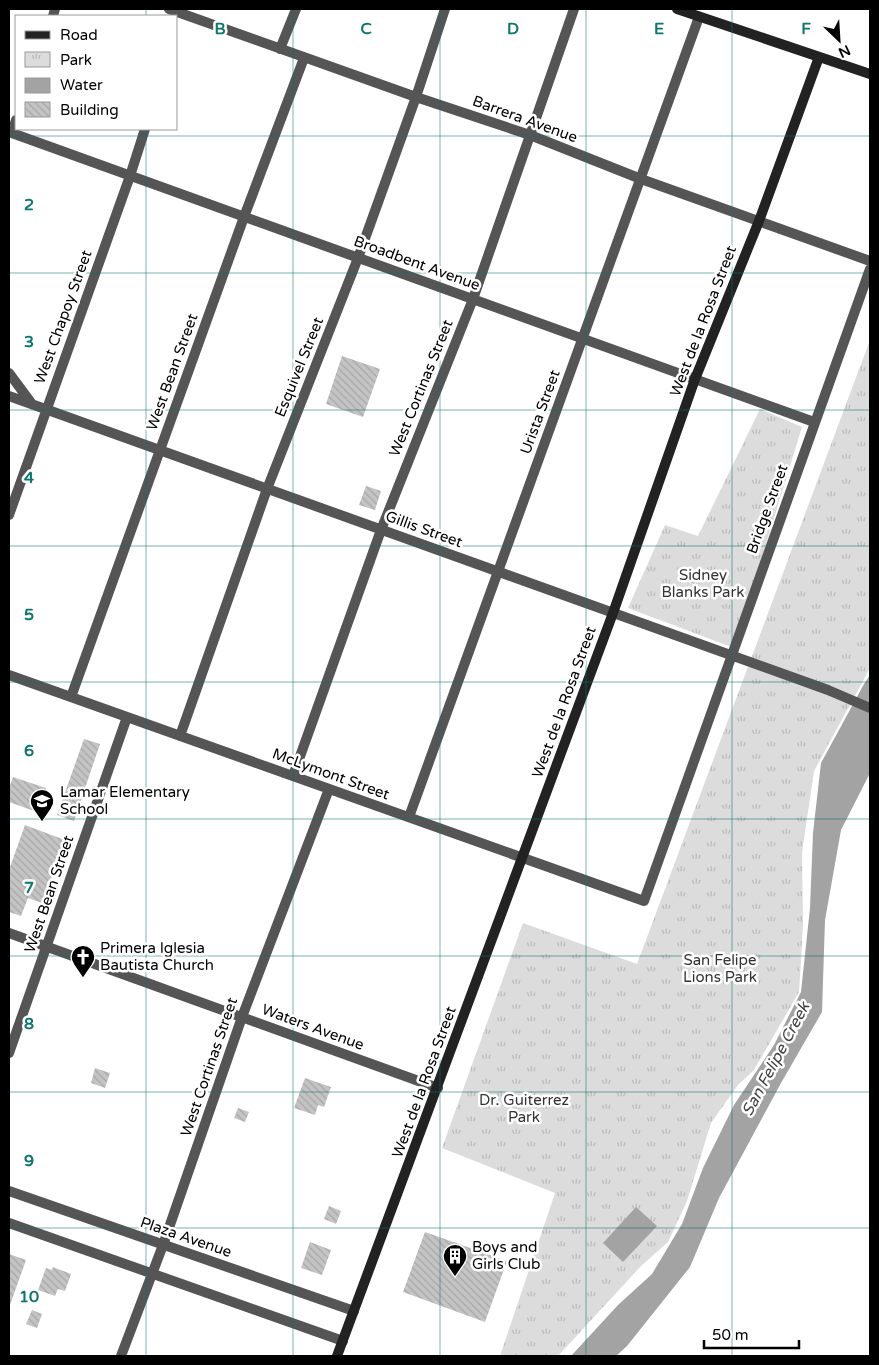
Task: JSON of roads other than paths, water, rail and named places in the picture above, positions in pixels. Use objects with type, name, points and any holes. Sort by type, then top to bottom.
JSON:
[{"type":"street","points":[[280,49],[296,9]]},
{"type":"street","name":"Esquivel Street","points":[[180,736],[267,488],[358,258],[416,97],[445,9]]},
{"type":"street","name":"West Cortinas Street","points":[[293,776],[381,530],[473,299],[574,9]]},
{"type":"street","points":[[679,9],[870,74]]},
{"type":"street","name":"Barrera Avenue","points":[[174,11],[304,58],[530,135],[641,179],[870,261]]},
{"type":"street","name":"Urista Street","points":[[409,817],[700,17]]},
{"type":"street","name":"West de la Rosa Street","points":[[337,1356],[613,613],[695,379],[759,221],[820,57]]},
{"type":"street","name":"West Bean Street","points":[[71,697],[159,450],[304,58]]},
{"type":"street","name":"West Chapoy Street","points":[[9,515],[130,176],[144,130]]},
{"type":"street","name":"Broadbent Avenue","points":[[10,133],[814,422]]},
{"type":"street","name":"Bridge Street","points":[[644,901],[870,269]]},
{"type":"street","points":[[9,373],[33,405]]},
{"type":"street","name":"Gillis Street","points":[[9,396],[828,690],[870,708]]},
{"type":"street","name":"McLymont Street","points":[[9,675],[644,901]]},
{"type":"street","name":"West Bean Street","points":[[9,1053],[127,717]]},
{"type":"street","name":"West Cortinas Street","points":[[121,1356],[163,1245],[242,1017],[330,789]]},
{"type":"street","name":"Waters Avenue","points":[[9,934],[438,1088]]},
{"type":"street","name":"Plaza Avenue","points":[[9,1191],[354,1311]]},
{"type":"street","points":[[9,1223],[343,1341]]},
{"type":"water","name":"San Felipe Creek","points":[[870,675],[870,773],[841,830],[825,920],[822,1012],[719,1198],[690,1267],[627,1346],[616,1356],[571,1356],[618,1305],[652,1274],[682,1224],[703,1168],[734,1105],[774,1045],[801,992],[810,908],[813,833],[821,763]]},
{"type":"water","points":[[636,1207],[657,1226],[623,1262],[603,1243]]},
{"type":"place","name":"Lamar Elementary School","points":[[42,822]]},
{"type":"place","name":"Primera Iglesia Bautista Church","points":[[83,978]]},
{"type":"place","name":"Boys and Girls Club","points":[[455,1277]]},
{"type":"park label","name":"Sidney Blanks Park","points":[[703,584]]},
{"type":"park label","name":"San Felipe Lions Park","points":[[720,968]]},
{"type":"park label","name":"Dr. Guiterrez Park","points":[[524,1108]]}]
